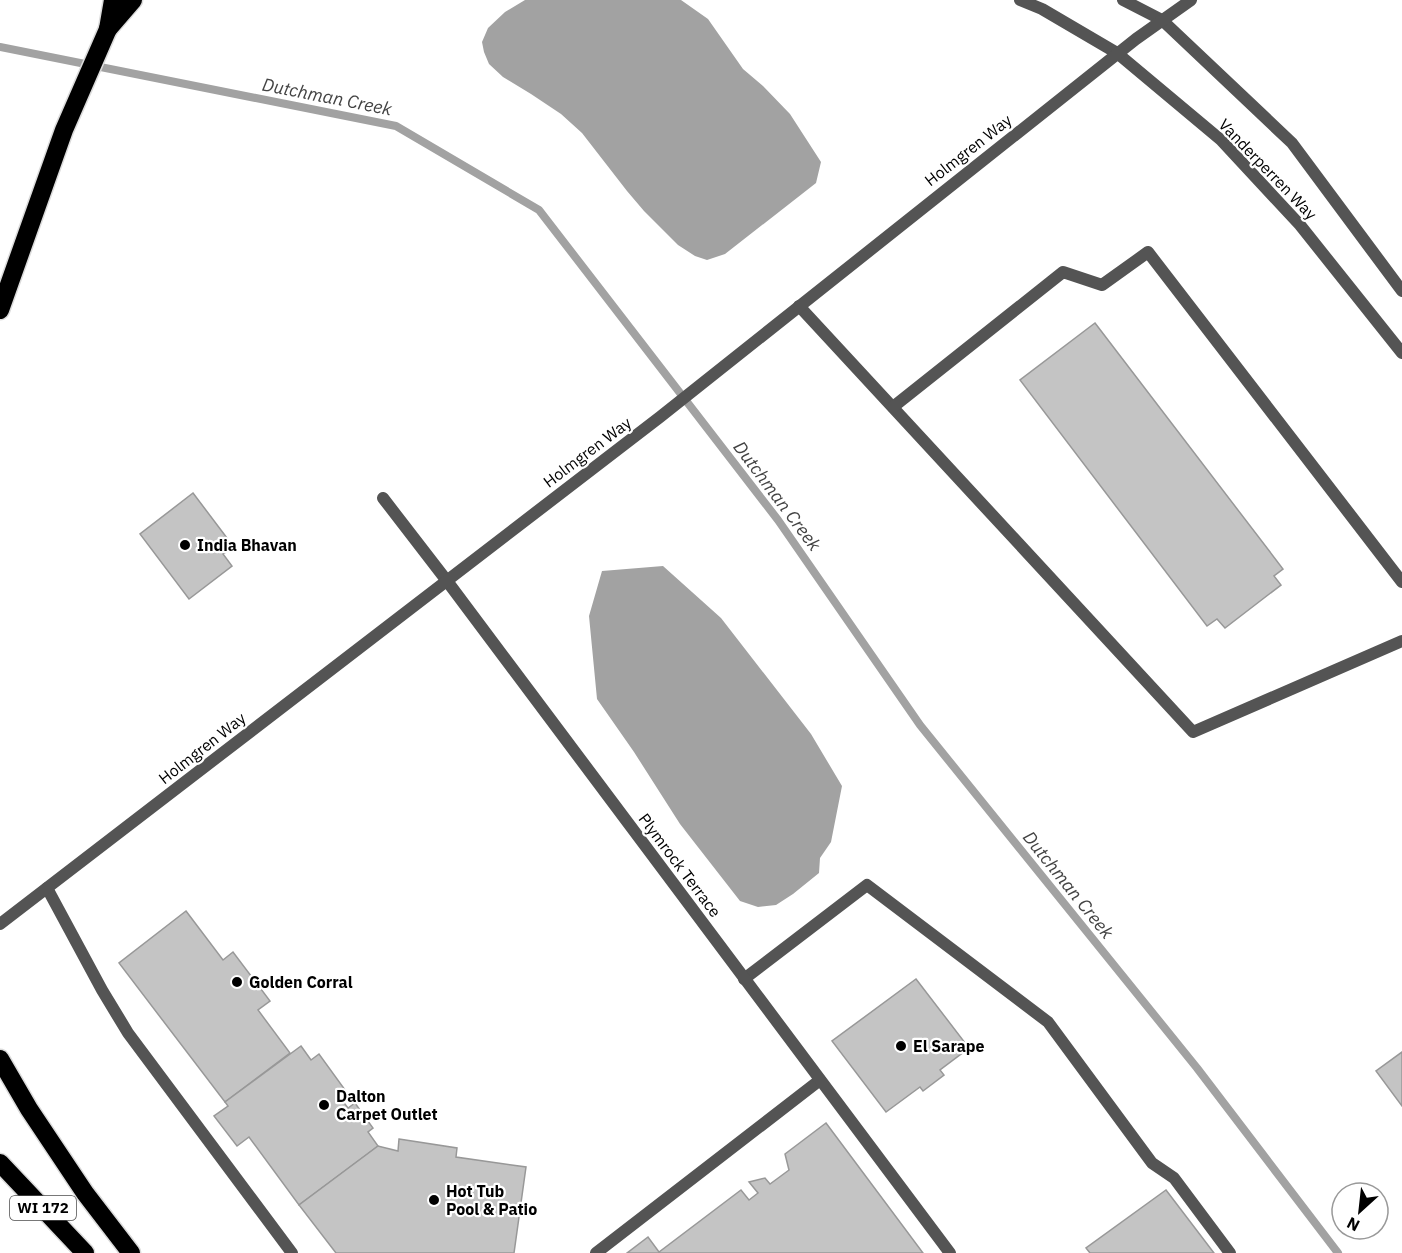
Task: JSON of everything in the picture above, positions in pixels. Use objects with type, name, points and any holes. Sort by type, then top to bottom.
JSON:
[{"type":"highway","points":[[0,310],[64,130],[108,28],[113,0]]},
{"type":"highway","points":[[108,28],[133,0]]},
{"type":"highway","points":[[0,1059],[29,1109],[79,1183],[131,1253]]},
{"type":"highway","name":"WI 172","points":[[0,1163],[85,1253]]},
{"type":"street","name":"Vanderperren Way","points":[[1020,0],[1042,9],[1117,53],[1221,140],[1300,225],[1402,353]]},
{"type":"street","name":"Vanderperren Way","points":[[1123,0],[1162,20],[1292,143],[1402,291]]},
{"type":"street","name":"Holmgren Way","points":[[0,924],[660,417],[1117,53],[1191,0]]},
{"type":"street","points":[[893,407],[1063,272],[1102,285],[1148,252],[1402,582]]},
{"type":"street","points":[[799,306],[1192,732],[1402,641]]},
{"type":"street","name":"Plymrock Terrace","points":[[383,498],[950,1253]]},
{"type":"street","points":[[744,979],[867,885],[1048,1022],[1152,1163],[1174,1178],[1230,1253]]},
{"type":"street","points":[[47,888],[128,1033],[292,1253]]},
{"type":"street","points":[[596,1253],[820,1080]]},
{"type":"shaded area","points":[[525,0],[681,0],[708,19],[743,69],[790,114],[821,162],[816,183],[725,254],[707,260],[695,256],[678,245],[644,211],[582,133],[561,114],[503,77],[489,64],[482,42],[488,28],[505,12]]},
{"type":"shaded area","points":[[663,566],[721,618],[811,734],[842,786],[831,842],[820,858],[819,873],[776,905],[758,907],[740,901],[680,824],[597,699],[589,616],[602,571]]},
{"type":"building","points":[[1095,323],[1283,569],[1274,576],[1281,585],[1225,628],[1217,619],[1207,626],[1020,380]]},
{"type":"building","points":[[193,493],[227,538],[226,552],[223,554],[232,566],[189,599],[140,534]]},
{"type":"building","points":[[186,911],[223,960],[233,952],[270,1001],[258,1010],[290,1053],[225,1102],[119,963]]},
{"type":"building","points":[[916,979],[969,1048],[940,1070],[944,1075],[923,1091],[920,1087],[886,1112],[832,1041]]},
{"type":"building","points":[[301,1046],[311,1060],[319,1054],[348,1094],[341,1099],[348,1108],[355,1103],[373,1128],[368,1132],[378,1146],[299,1205],[249,1137],[237,1146],[214,1116],[228,1106],[225,1102]]},
{"type":"building","points":[[1402,1052],[1402,1106],[1376,1071]]},
{"type":"building","points":[[826,1123],[923,1253],[627,1253],[648,1237],[659,1252],[741,1190],[749,1200],[758,1193],[749,1182],[765,1178],[770,1184],[789,1170],[785,1154]]},
{"type":"building","points":[[399,1139],[457,1148],[456,1157],[526,1167],[514,1253],[336,1253],[299,1205],[378,1146],[398,1151]]},
{"type":"building","points":[[1166,1190],[1214,1253],[1090,1253],[1086,1248]]},
{"type":"waterway","name":"Dutchman Creek","points":[[0,47],[396,126],[539,210],[778,520],[920,725],[1197,1068],[1338,1253]]},
{"type":"place","name":"India Bhavan","points":[[185,545]]},
{"type":"place","name":"Golden Corral","points":[[237,982]]},
{"type":"place","name":"El Sarape","points":[[901,1046]]},
{"type":"place","name":"Dalton Carpet Outlet","points":[[324,1105]]},
{"type":"place","name":"Hot Tub Pool & Patio","points":[[434,1200]]}]
